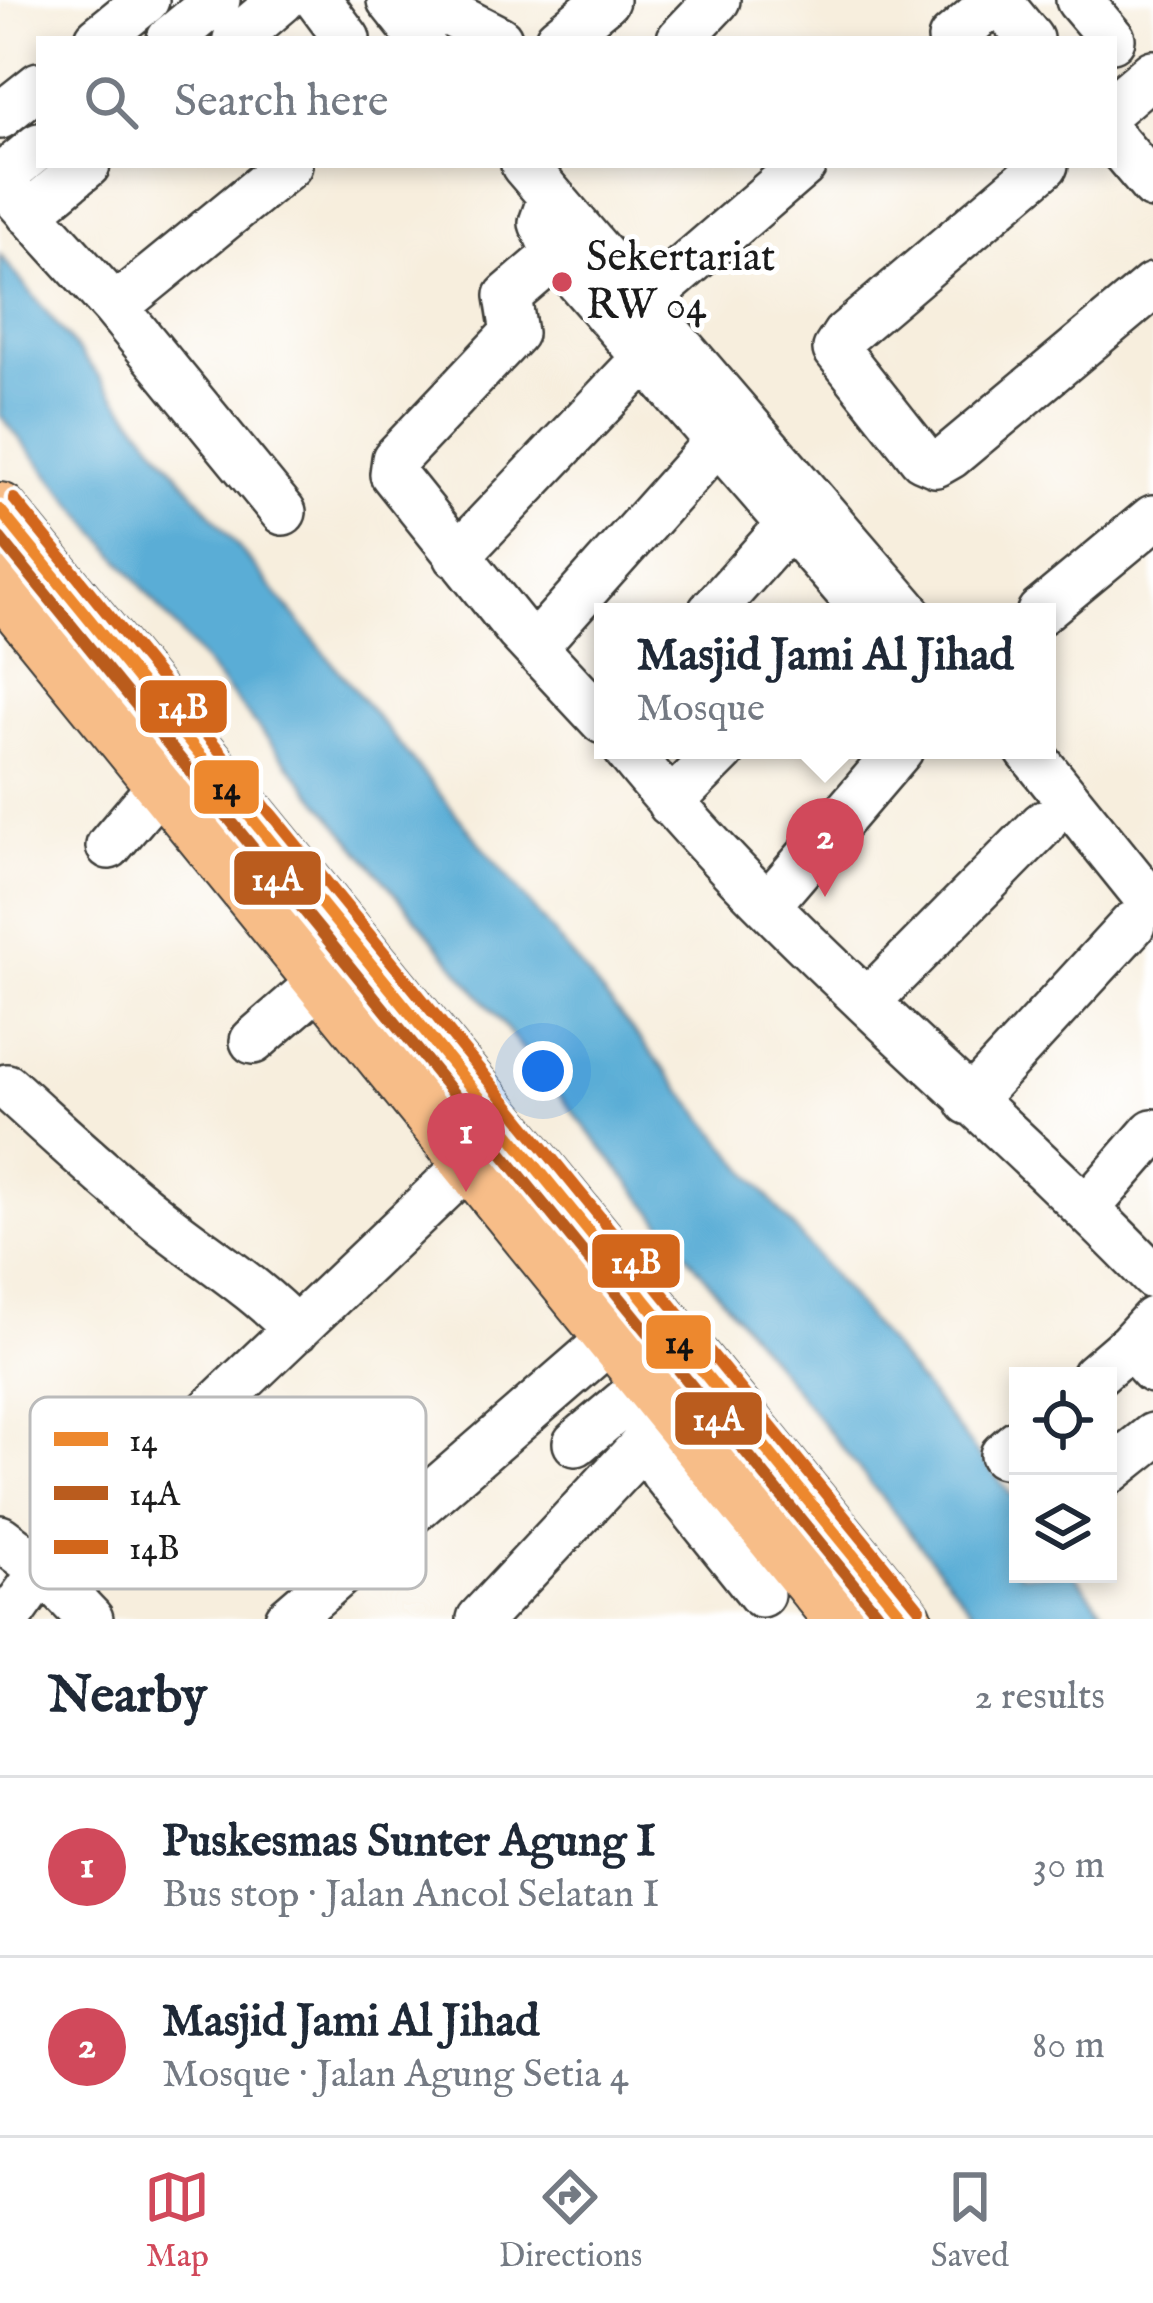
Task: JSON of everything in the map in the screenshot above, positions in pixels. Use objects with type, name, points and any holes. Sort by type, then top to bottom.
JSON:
[{"type":"main road","points":[[0,510],[469,1164],[661,1398],[714,1499],[841,1619]]},
{"type":"main road","points":[[0,586],[161,785],[905,1619]]},
{"type":"street","points":[[174,36],[218,0]]},
{"type":"street","points":[[240,36],[282,0]]},
{"type":"street","points":[[318,0],[345,36]]},
{"type":"street","points":[[390,0],[420,36]]},
{"type":"street","points":[[424,0],[493,36]]},
{"type":"street","points":[[562,36],[606,0]]},
{"type":"street","points":[[683,36],[717,0]]},
{"type":"street","points":[[955,36],[997,0],[1027,36]]},
{"type":"street","points":[[1079,0],[1110,36]]},
{"type":"street","points":[[1117,47],[1138,86]]},
{"type":"street","points":[[0,116],[36,88]]},
{"type":"street","points":[[1117,144],[1153,186]]},
{"type":"street","points":[[10,190],[36,151]]},
{"type":"street","points":[[10,190],[78,168]]},
{"type":"street","points":[[115,307],[286,168]]},
{"type":"street","points":[[641,305],[800,168]]},
{"type":"street","points":[[1041,168],[845,335],[836,349],[922,458],[935,464],[950,456],[1153,286]]},
{"type":"street","points":[[544,178],[869,603]]},
{"type":"street","points":[[544,178],[542,223],[556,255],[716,443],[868,603]]},
{"type":"street","points":[[10,190],[115,307],[283,512]]},
{"type":"street","points":[[556,255],[508,296],[514,333],[395,459],[398,486],[533,647],[594,711]]},
{"type":"street","points":[[458,556],[645,358]]},
{"type":"street","points":[[533,647],[716,443]]},
{"type":"street","points":[[1051,603],[1153,518]]},
{"type":"street","points":[[719,603],[792,522]]},
{"type":"street","points":[[1056,638],[1153,557]]},
{"type":"street","points":[[634,759],[670,802],[867,1002],[969,1102],[1088,1208],[1153,1276]]},
{"type":"street","points":[[670,802],[714,759]]},
{"type":"street","points":[[770,902],[892,759]]},
{"type":"street","points":[[969,1102],[1142,915],[1034,759]]},
{"type":"street","points":[[109,846],[161,785]]},
{"type":"street","points":[[867,1002],[1043,824]]},
{"type":"street","points":[[253,1041],[335,976]]},
{"type":"street","points":[[2,1088],[235,1280],[256,1289],[296,1330]]},
{"type":"street","points":[[1088,1208],[1153,1132]]},
{"type":"street","points":[[225,1397],[469,1164]]},
{"type":"street","points":[[426,1499],[613,1337]]},
{"type":"street","points":[[1109,1367],[1145,1345]]},
{"type":"street","points":[[576,1443],[661,1398]]},
{"type":"street","points":[[481,1619],[661,1398]]},
{"type":"street","points":[[1117,1465],[1153,1436]]},
{"type":"street","points":[[663,1472],[714,1499],[761,1594]]},
{"type":"street","points":[[0,1538],[30,1560]]},
{"type":"street","points":[[8,1619],[30,1588]]},
{"type":"street","points":[[61,1589],[90,1619]]},
{"type":"street","points":[[288,1619],[323,1589]]},
{"type":"water","points":[[0,255],[1009,1492],[1009,1583],[1081,1583],[1109,1619],[979,1619],[489,1007],[0,415]]},
{"type":"transit line","name":"14B","points":[[14,499],[919,1608]]},
{"type":"transit line","name":"14","points":[[0,510],[905,1619]]},
{"type":"transit line","name":"14A","points":[[0,538],[882,1619]]},
{"type":"place","name":"Sekertariat RW 04","points":[[562,282]]},
{"type":"place","name":"Masjid Jami Al Jihad","points":[[825,897]]},
{"type":"place","name":"Puskesmas Sunter Agung I","points":[[466,1192]]}]
